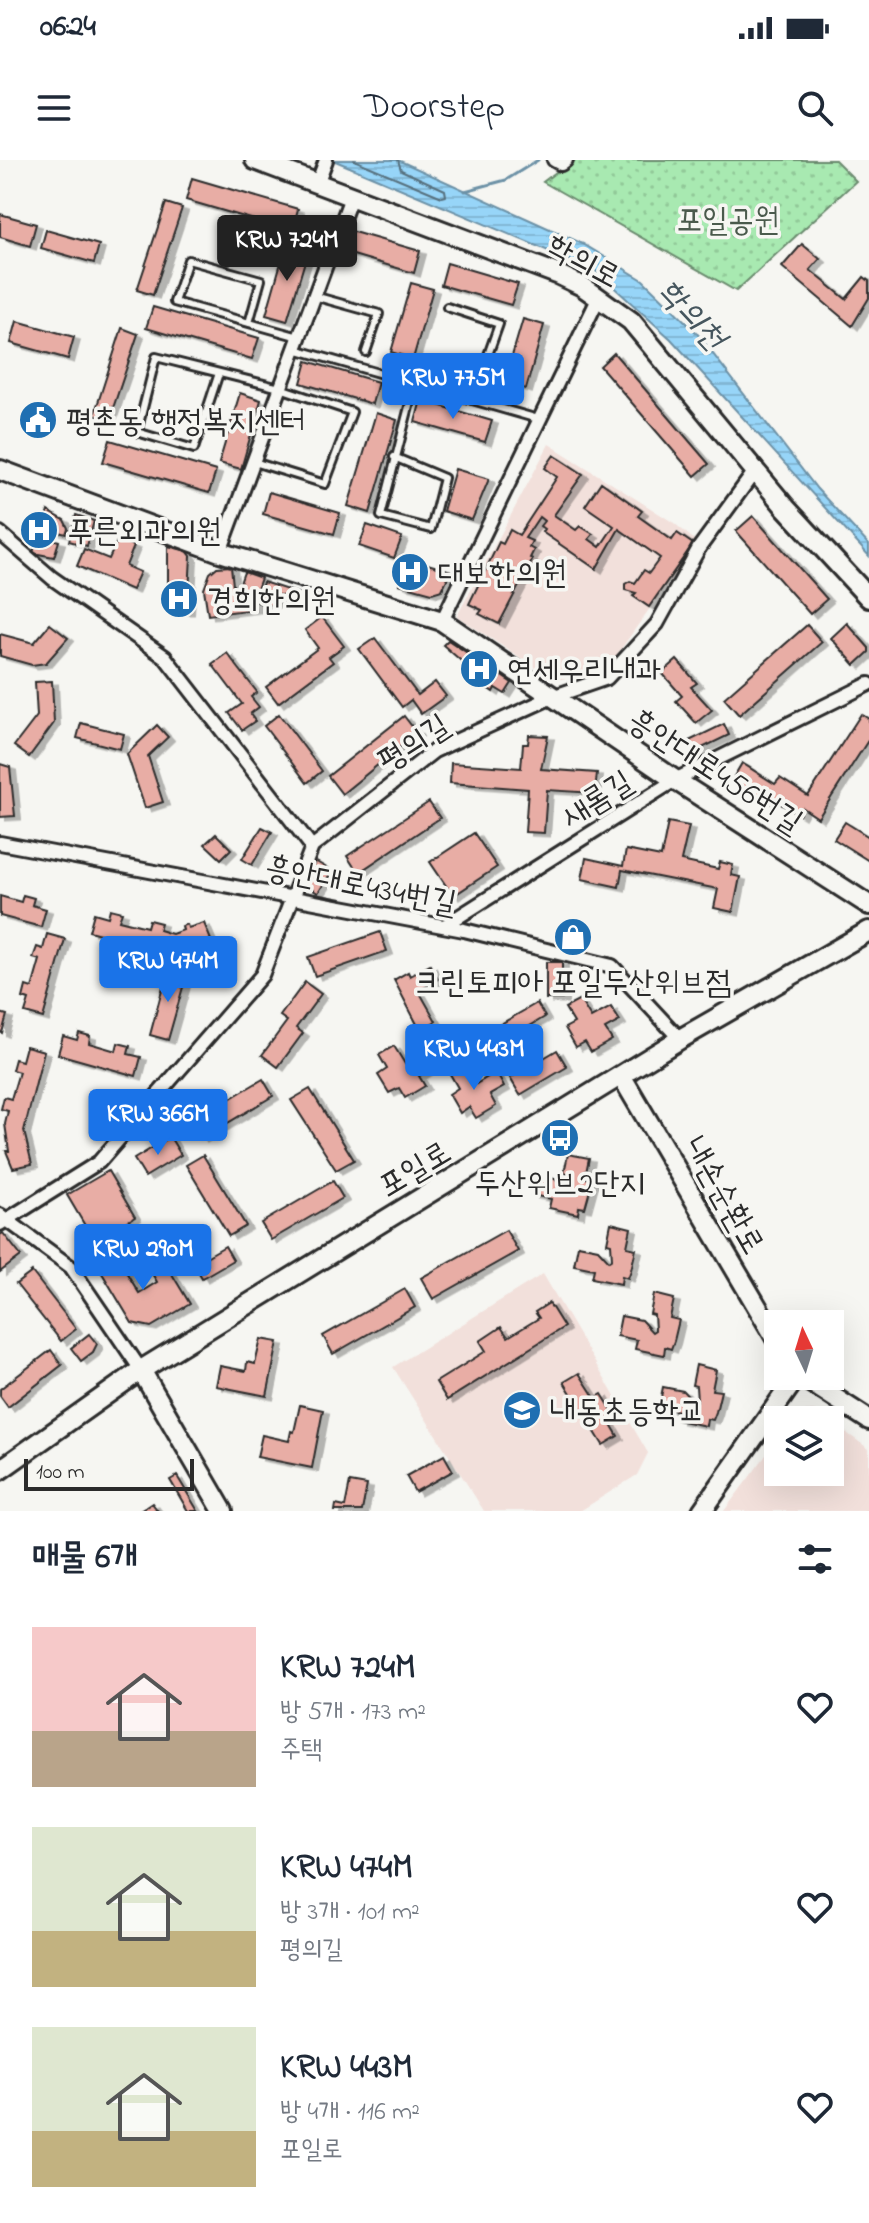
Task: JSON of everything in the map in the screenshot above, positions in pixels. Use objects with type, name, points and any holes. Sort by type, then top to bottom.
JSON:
[{"type":"street","name":"학의로","points":[[255,160],[557,274],[599,297],[631,321],[755,471],[869,598]]},
{"type":"street","points":[[554,160],[561,164],[566,160]]},
{"type":"street","points":[[317,184],[325,163]]},
{"type":"street","points":[[220,552],[351,197]]},
{"type":"street","points":[[442,621],[599,297]]},
{"type":"street","name":"흥안대로456번길","points":[[0,470],[220,552],[442,621],[675,780],[869,905]]},
{"type":"street","name":"평의길","points":[[312,847],[434,751],[552,697],[607,678],[657,624],[699,548],[755,471]]},
{"type":"street","points":[[0,533],[52,578],[165,657],[312,847],[262,975],[99,1162],[2,1220],[71,1267],[141,1370],[223,1511]]},
{"type":"street","name":"새롬길","points":[[444,926],[675,780],[869,684]]},
{"type":"street","name":"흥안대로434번길","points":[[0,843],[444,926],[612,966],[680,1039]]},
{"type":"street","name":"포일로","points":[[0,1470],[141,1370],[680,1039],[869,931]]},
{"type":"street","name":"내손순환로","points":[[622,1077],[764,1318]]},
{"type":"street","points":[[702,1511],[789,1390]]},
{"type":"street","points":[[821,1390],[869,1420]]},
{"type":"lane","points":[[249,323],[261,280],[188,260],[174,302],[249,323],[297,343],[415,383],[538,419]]},
{"type":"lane","points":[[314,296],[379,314],[366,352]]},
{"type":"lane","points":[[447,307],[499,324],[472,400]]},
{"type":"lane","points":[[219,373],[194,449],[137,432],[156,357],[280,388],[352,412],[325,484],[253,462]]},
{"type":"lane","points":[[394,457],[444,478],[431,529],[381,516],[394,457],[415,383]]},
{"type":"shaded area","points":[[549,444],[674,523],[697,542],[611,663],[555,681],[457,616]]},
{"type":"shaded area","name":"내동초등학교","points":[[543,1274],[648,1453],[637,1475],[580,1511],[484,1511],[393,1367]]},
{"type":"shaded area","points":[[844,1431],[869,1449],[869,1511],[724,1511],[764,1458],[764,1486],[844,1486]]},
{"type":"green space","name":"포일공원","points":[[572,160],[835,160],[856,181],[736,291],[543,182]]},
{"type":"water","name":"학의천","points":[[333,160],[398,160],[583,244],[643,280],[696,332],[817,489],[869,545],[869,556],[671,339],[596,271]]},
{"type":"building","points":[[192,178],[298,209],[292,231],[186,200]]},
{"type":"building","points":[[166,203],[182,208],[153,295],[137,290]]},
{"type":"building","points":[[0,214],[36,224],[30,246],[0,237]]},
{"type":"building","points":[[46,230],[99,245],[94,263],[41,248]]},
{"type":"building","points":[[350,231],[420,251],[414,273],[343,252]]},
{"type":"building","points":[[802,244],[820,259],[810,270],[846,299],[864,277],[869,281],[869,298],[852,326],[782,267]]},
{"type":"building","points":[[286,245],[308,251],[287,321],[266,315]]},
{"type":"building","points":[[447,263],[518,284],[511,305],[441,285]]},
{"type":"building","points":[[411,283],[433,289],[413,359],[391,352]]},
{"type":"building","points":[[153,307],[259,338],[252,359],[146,328]]},
{"type":"building","points":[[523,319],[544,325],[526,389],[504,383]]},
{"type":"building","points":[[17,321],[74,337],[68,359],[11,343]]},
{"type":"building","points":[[122,328],[138,334],[109,420],[94,415]]},
{"type":"building","points":[[614,353],[709,464],[695,476],[600,366]]},
{"type":"building","points":[[307,361],[378,382],[372,404],[301,383]]},
{"type":"building","points":[[240,393],[261,400],[241,469],[219,463]]},
{"type":"building","points":[[421,400],[492,421],[485,442],[415,422]]},
{"type":"building","points":[[376,413],[397,420],[370,513],[348,506]]},
{"type":"building","points":[[110,440],[216,471],[209,493],[103,462]]},
{"type":"building","points":[[554,455],[583,474],[554,515],[576,530],[580,526],[593,534],[589,539],[600,547],[614,526],[585,506],[601,482],[642,511],[638,516],[672,540],[677,533],[693,544],[649,607],[633,596],[636,593],[625,590],[625,584],[630,581],[635,583],[644,570],[649,573],[660,558],[619,529],[596,569],[542,532],[544,529],[540,526],[544,521],[539,517],[525,538],[532,541],[529,547],[534,550],[530,558],[533,559],[499,624],[479,614],[482,610],[469,604],[499,542],[503,544],[510,530],[519,535],[557,477],[545,468]]},
{"type":"building","points":[[455,469],[489,479],[472,520],[443,511]]},
{"type":"building","points":[[269,492],[340,513],[334,534],[263,514]]},
{"type":"building","points":[[48,511],[64,520],[68,528],[66,534],[43,528]]},
{"type":"building","points":[[76,515],[94,521],[87,546],[69,541]]},
{"type":"building","points":[[753,516],[827,599],[810,614],[736,531]]},
{"type":"building","points":[[367,525],[402,537],[394,558],[359,546]]},
{"type":"building","points":[[38,535],[59,541],[54,557],[33,553]]},
{"type":"building","points":[[118,539],[134,546],[126,566],[140,572],[132,590],[77,566],[84,549],[109,559]]},
{"type":"building","points":[[168,546],[187,551],[191,556],[188,611],[168,611]]},
{"type":"building","points":[[407,558],[451,571],[442,590],[432,593],[399,584]]},
{"type":"building","points":[[231,566],[234,595],[253,593],[255,609],[208,615],[204,589],[210,573],[217,567]]},
{"type":"building","points":[[244,572],[261,578],[257,589],[238,589]]},
{"type":"building","points":[[263,582],[300,594],[297,601],[279,595],[276,603],[268,606],[257,602]]},
{"type":"building","points":[[322,617],[344,646],[329,657],[333,662],[278,703],[266,687],[318,648],[305,630]]},
{"type":"building","points":[[847,623],[869,648],[869,652],[855,665],[831,638]]},
{"type":"building","points":[[50,624],[68,638],[46,663],[32,665],[0,656],[0,634],[34,643]]},
{"type":"building","points":[[807,625],[822,642],[739,715],[724,698]]},
{"type":"building","points":[[375,638],[418,695],[435,682],[446,696],[421,714],[411,700],[402,707],[359,649]]},
{"type":"building","points":[[448,640],[512,683],[505,694],[495,688],[493,692],[473,678],[476,674],[443,645]]},
{"type":"building","points":[[227,653],[257,692],[251,697],[259,707],[250,714],[255,721],[242,730],[229,713],[242,704],[212,664]]},
{"type":"building","points":[[677,660],[697,683],[691,687],[712,710],[696,723],[676,701],[682,696],[662,673]]},
{"type":"building","points":[[52,681],[54,723],[29,757],[14,746],[37,716],[35,682]]},
{"type":"building","points":[[279,714],[322,771],[307,783],[264,726]]},
{"type":"building","points":[[861,714],[869,719],[869,739],[818,818],[803,808],[799,815],[768,796],[765,801],[732,780],[742,763],[775,784],[780,778],[808,796]]},
{"type":"building","points":[[404,716],[417,733],[342,794],[328,776]]},
{"type":"building","points":[[81,723],[124,734],[120,749],[77,738]]},
{"type":"building","points":[[724,724],[729,735],[694,752],[689,741]]},
{"type":"building","points":[[157,725],[168,737],[148,756],[163,802],[145,808],[127,754]]},
{"type":"building","points":[[529,735],[548,736],[541,769],[597,773],[595,793],[547,790],[544,833],[525,832],[528,789],[450,783],[451,763],[521,768],[523,744],[528,744]]},
{"type":"building","points":[[0,764],[10,767],[15,816],[0,817]]},
{"type":"building","points":[[429,802],[440,818],[358,873],[347,856]]},
{"type":"building","points":[[668,822],[689,826],[681,861],[718,869],[720,862],[733,865],[731,875],[740,877],[733,912],[714,908],[718,889],[622,870],[619,887],[582,879],[586,858],[623,866],[626,850],[661,857]]},
{"type":"building","points":[[845,822],[869,837],[869,861],[834,839]]},
{"type":"building","points":[[262,827],[272,832],[252,865],[242,859]]},
{"type":"building","points":[[474,833],[497,867],[453,896],[430,862]]},
{"type":"building","points":[[216,834],[231,849],[221,859],[205,844]]},
{"type":"building","points":[[313,860],[332,871],[318,893],[303,884]]},
{"type":"building","points":[[23,895],[34,898],[32,905],[46,909],[41,927],[0,916],[0,896],[21,902]]},
{"type":"building","points":[[110,909],[122,912],[119,920],[147,927],[149,920],[161,923],[159,930],[172,934],[183,930],[182,926],[187,924],[188,928],[204,923],[211,940],[167,952],[89,931],[94,913],[108,917]]},
{"type":"building","points":[[380,932],[387,951],[315,976],[308,957]]},
{"type":"building","points":[[47,934],[65,939],[43,1018],[25,1013],[29,1000],[23,998],[26,986],[32,988],[40,960],[33,958],[37,947],[43,949]]},
{"type":"building","points":[[546,962],[562,962],[562,999],[546,999]]},
{"type":"building","points":[[430,965],[438,979],[419,991],[436,1021],[420,1030],[394,980],[408,972],[410,976]]},
{"type":"building","points":[[168,968],[187,973],[168,1040],[150,1035]]},
{"type":"building","points":[[305,982],[321,994],[296,1028],[303,1033],[278,1067],[262,1055],[287,1021],[280,1016]]},
{"type":"building","points":[[580,1000],[591,1018],[611,1007],[620,1021],[605,1029],[612,1040],[591,1052],[585,1042],[576,1047],[565,1028],[574,1023],[565,1008]]},
{"type":"building","points":[[537,1003],[545,1017],[483,1054],[475,1039]]},
{"type":"building","points":[[0,1013],[7,1015],[2,1033],[0,1032]]},
{"type":"building","points":[[79,1033],[90,1036],[89,1043],[116,1051],[118,1043],[130,1046],[128,1054],[141,1057],[136,1076],[58,1054],[63,1036],[77,1040]]},
{"type":"building","points":[[26,1046],[44,1051],[24,1131],[32,1164],[13,1168],[6,1151],[9,1151],[5,1124],[8,1111],[1,1109],[4,1097],[11,1099],[19,1072],[12,1070],[15,1059],[22,1061]]},
{"type":"building","points":[[394,1046],[405,1064],[425,1053],[433,1067],[419,1076],[425,1086],[405,1098],[399,1088],[389,1093],[378,1075],[387,1069],[379,1055]]},
{"type":"building","points":[[557,1050],[567,1067],[520,1095],[510,1078]]},
{"type":"building","points":[[465,1065],[476,1084],[496,1072],[504,1087],[490,1095],[496,1106],[476,1118],[469,1107],[460,1113],[449,1094],[458,1088],[450,1074]]},
{"type":"building","points":[[263,1079],[273,1096],[201,1139],[191,1122]]},
{"type":"building","points":[[310,1089],[354,1160],[336,1170],[291,1100]]},
{"type":"building","points":[[170,1137],[181,1155],[145,1177],[134,1159]]},
{"type":"building","points":[[568,1154],[589,1158],[585,1178],[593,1179],[585,1208],[579,1207],[578,1214],[549,1208],[551,1199],[532,1195],[536,1175],[555,1179],[566,1191],[569,1189],[568,1174],[564,1173]]},
{"type":"building","points":[[203,1155],[246,1226],[229,1236],[186,1165]]},
{"type":"building","points":[[108,1171],[135,1217],[94,1241],[67,1195]]},
{"type":"building","points":[[333,1181],[343,1198],[271,1240],[261,1223]]},
{"type":"building","points":[[611,1223],[631,1228],[627,1247],[636,1249],[628,1278],[622,1276],[621,1284],[592,1278],[594,1269],[574,1265],[578,1245],[598,1249],[609,1261],[612,1259],[611,1244],[607,1243]]},
{"type":"building","points":[[506,1230],[518,1251],[433,1299],[421,1278]]},
{"type":"building","points":[[3,1233],[21,1256],[0,1272],[0,1235]]},
{"type":"building","points":[[225,1246],[233,1260],[202,1278],[194,1264]]},
{"type":"building","points":[[111,1247],[139,1293],[157,1282],[151,1272],[166,1264],[190,1304],[151,1327],[132,1323],[93,1258]]},
{"type":"building","points":[[32,1272],[76,1329],[61,1341],[16,1284]]},
{"type":"building","points":[[405,1289],[415,1307],[333,1354],[323,1336]]},
{"type":"building","points":[[654,1294],[674,1299],[670,1318],[679,1320],[671,1349],[665,1347],[664,1355],[635,1349],[637,1340],[617,1336],[621,1316],[641,1320],[652,1332],[655,1330],[654,1315],[650,1314]]},
{"type":"building","points":[[549,1303],[564,1327],[447,1400],[436,1382],[486,1351],[480,1341],[501,1327],[508,1337],[539,1318],[535,1312]]},
{"type":"building","points":[[89,1334],[97,1344],[93,1352],[81,1361],[71,1348]]},
{"type":"building","points":[[261,1339],[278,1342],[267,1396],[216,1386],[220,1366],[246,1371],[247,1362],[255,1364]]},
{"type":"building","points":[[51,1350],[62,1365],[8,1407],[0,1396],[0,1389]]},
{"type":"building","points":[[696,1365],[716,1370],[712,1390],[721,1391],[713,1420],[707,1419],[706,1426],[677,1420],[679,1411],[659,1407],[663,1387],[683,1391],[694,1403],[697,1401],[696,1386],[692,1385]]},
{"type":"building","points":[[579,1373],[595,1398],[602,1394],[615,1415],[608,1419],[618,1436],[603,1445],[564,1382]]},
{"type":"building","points":[[300,1405],[323,1410],[312,1468],[257,1457],[262,1435],[289,1441]]},
{"type":"building","points":[[444,1455],[453,1471],[415,1492],[406,1476]]},
{"type":"building","points":[[177,1476],[198,1511],[188,1511],[170,1480]]},
{"type":"building","points":[[350,1482],[367,1485],[362,1511],[335,1511],[336,1505],[345,1507]]},
{"type":"building","points":[[152,1503],[158,1511],[140,1511]]},
{"type":"waterway","points":[[465,191],[506,180],[538,160]]},
{"type":"place","name":"평촌동 행정복지센터","points":[[38,420]]},
{"type":"place","name":"푸른외과의원","points":[[39,530]]},
{"type":"place","name":"대보한의원","points":[[410,572]]},
{"type":"place","name":"경희한의원","points":[[179,599]]},
{"type":"place","name":"연세우리내과","points":[[479,669]]},
{"type":"place","name":"크린토피아 포일두산위브점","points":[[573,937]]},
{"type":"place","name":"두산위브2단지","points":[[560,1138]]},
{"type":"place","name":"내동초등학교","points":[[522,1410]]}]
